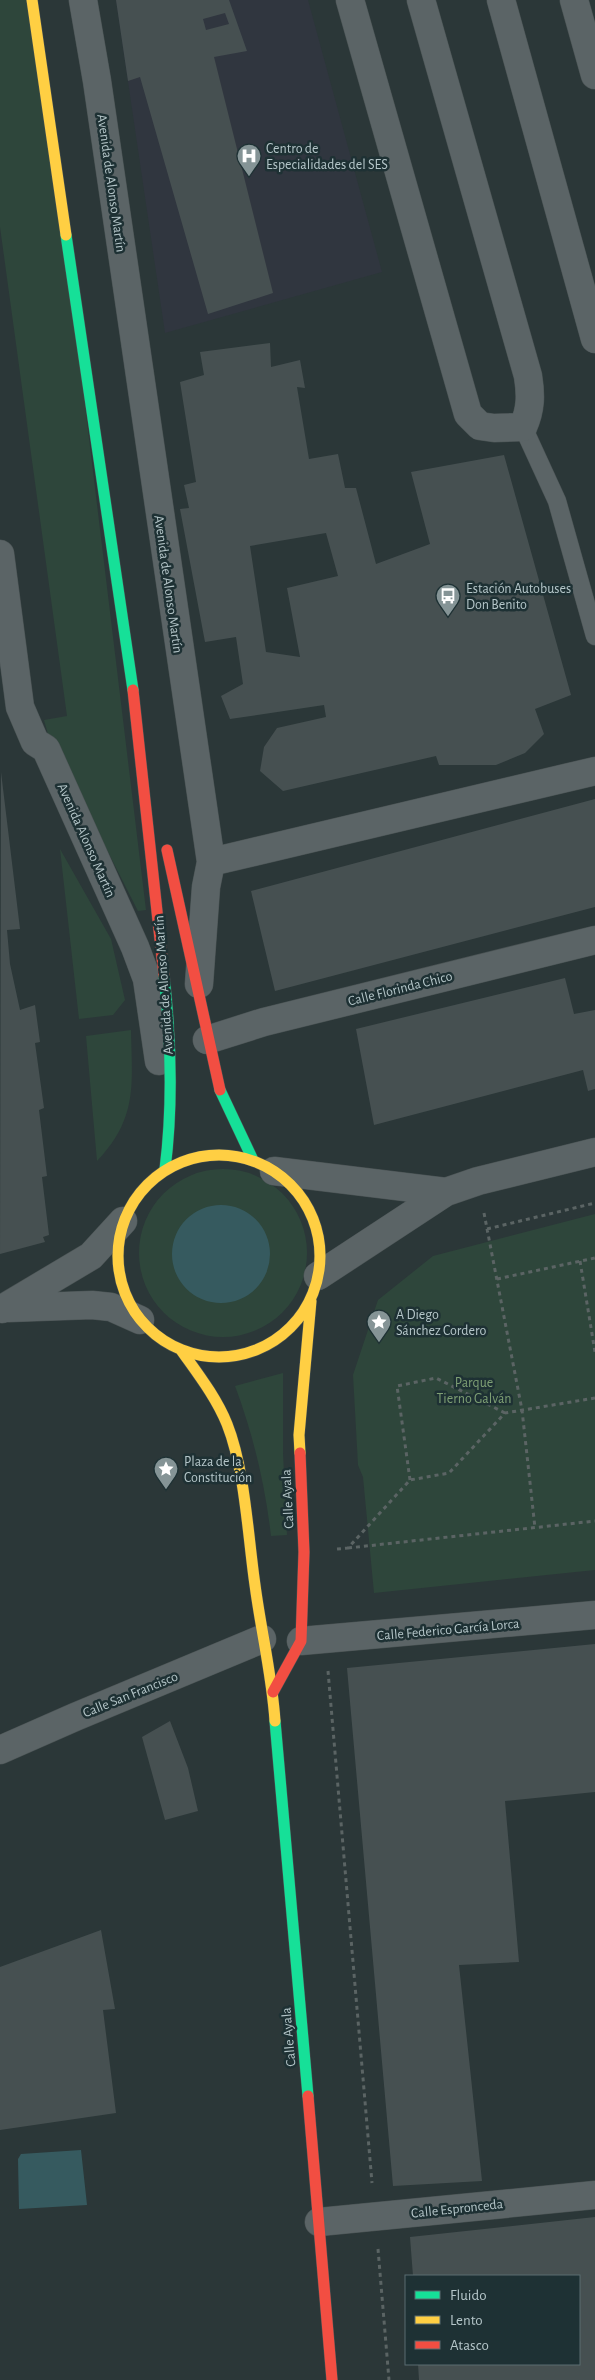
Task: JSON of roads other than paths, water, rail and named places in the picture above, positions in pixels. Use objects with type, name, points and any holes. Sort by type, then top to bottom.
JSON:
[{"type":"main road","name":"Avenida de Alonso Martín","points":[[32,0],[132,685],[167,1004],[170,1131],[166,1169]]},
{"type":"main road","points":[[132,685],[158,809]]},
{"type":"main road","points":[[164,838],[198,1000]]},
{"type":"main road","name":"Avenida de Alonso Martín","points":[[198,1000],[218,1085],[263,1166]]},
{"type":"main road","points":[[263,1166],[224,1154],[193,1158],[166,1169],[140,1191],[123,1221],[117,1255],[123,1290],[140,1320],[158,1338],[181,1350],[211,1357],[242,1354],[270,1343],[294,1324],[314,1287]]},
{"type":"main road","name":"Calle Ayala","points":[[263,1166],[296,1190],[311,1216],[319,1246],[299,1435],[304,1552],[314,1641],[274,1692]]},
{"type":"main road","name":"Calle Ayala","points":[[181,1350],[211,1393],[226,1425],[238,1465],[262,1640],[274,1692],[332,2380]]},
{"type":"street","name":"Avenida de Alonso Martín","points":[[83,0],[97,82],[211,862],[206,887],[198,1000]]},
{"type":"street","points":[[350,0],[468,414],[480,426],[494,428],[523,427],[528,416],[531,396],[528,376],[420,0]]},
{"type":"street","points":[[501,0],[595,339]]},
{"type":"street","points":[[574,0],[595,75]]},
{"type":"street","name":"Avenida Alonso Martín","points":[[0,554],[10,708],[35,742],[46,749],[135,947],[147,979],[170,1131]]},
{"type":"street","points":[[211,862],[595,771]]},
{"type":"street","name":"Calle Florinda Chico","points":[[207,1040],[264,1022],[595,940]]},
{"type":"street","points":[[314,1287],[446,1192],[478,1181],[595,1152]]},
{"type":"street","points":[[263,1166],[446,1192]]},
{"type":"street","points":[[1,1309],[91,1256],[123,1221]]},
{"type":"street","points":[[1,1309],[92,1305],[111,1307],[140,1320]]},
{"type":"street","name":"Calle Federico García Lorca","points":[[314,1641],[595,1615]]},
{"type":"street","name":"Calle San Francisco","points":[[0,1750],[262,1640]]},
{"type":"street","name":"Calle Espronceda","points":[[318,2222],[595,2194]]},
{"type":"lane","points":[[523,427],[557,501],[595,636]]},
{"type":"water","points":[[221,1205],[240,1208],[256,1219],[267,1235],[270,1254],[267,1273],[256,1289],[240,1300],[221,1303],[202,1300],[186,1289],[175,1273],[172,1254],[175,1235],[186,1219],[202,1208]]},
{"type":"water","points":[[81,2150],[87,2205],[19,2209],[18,2159],[21,2154]]},
{"type":"place","name":"Centro de Especialidades del SES","points":[[249,177]]},
{"type":"place","name":"Estación Autobuses Don Benito","points":[[448,617]]},
{"type":"place","name":"A Diego Sánchez Cordero","points":[[379,1343]]},
{"type":"place","name":"Plaza de la Constitución","points":[[166,1490]]},
{"type":"park label","name":"Parque Tierno Galván","points":[[474,1390]]}]
